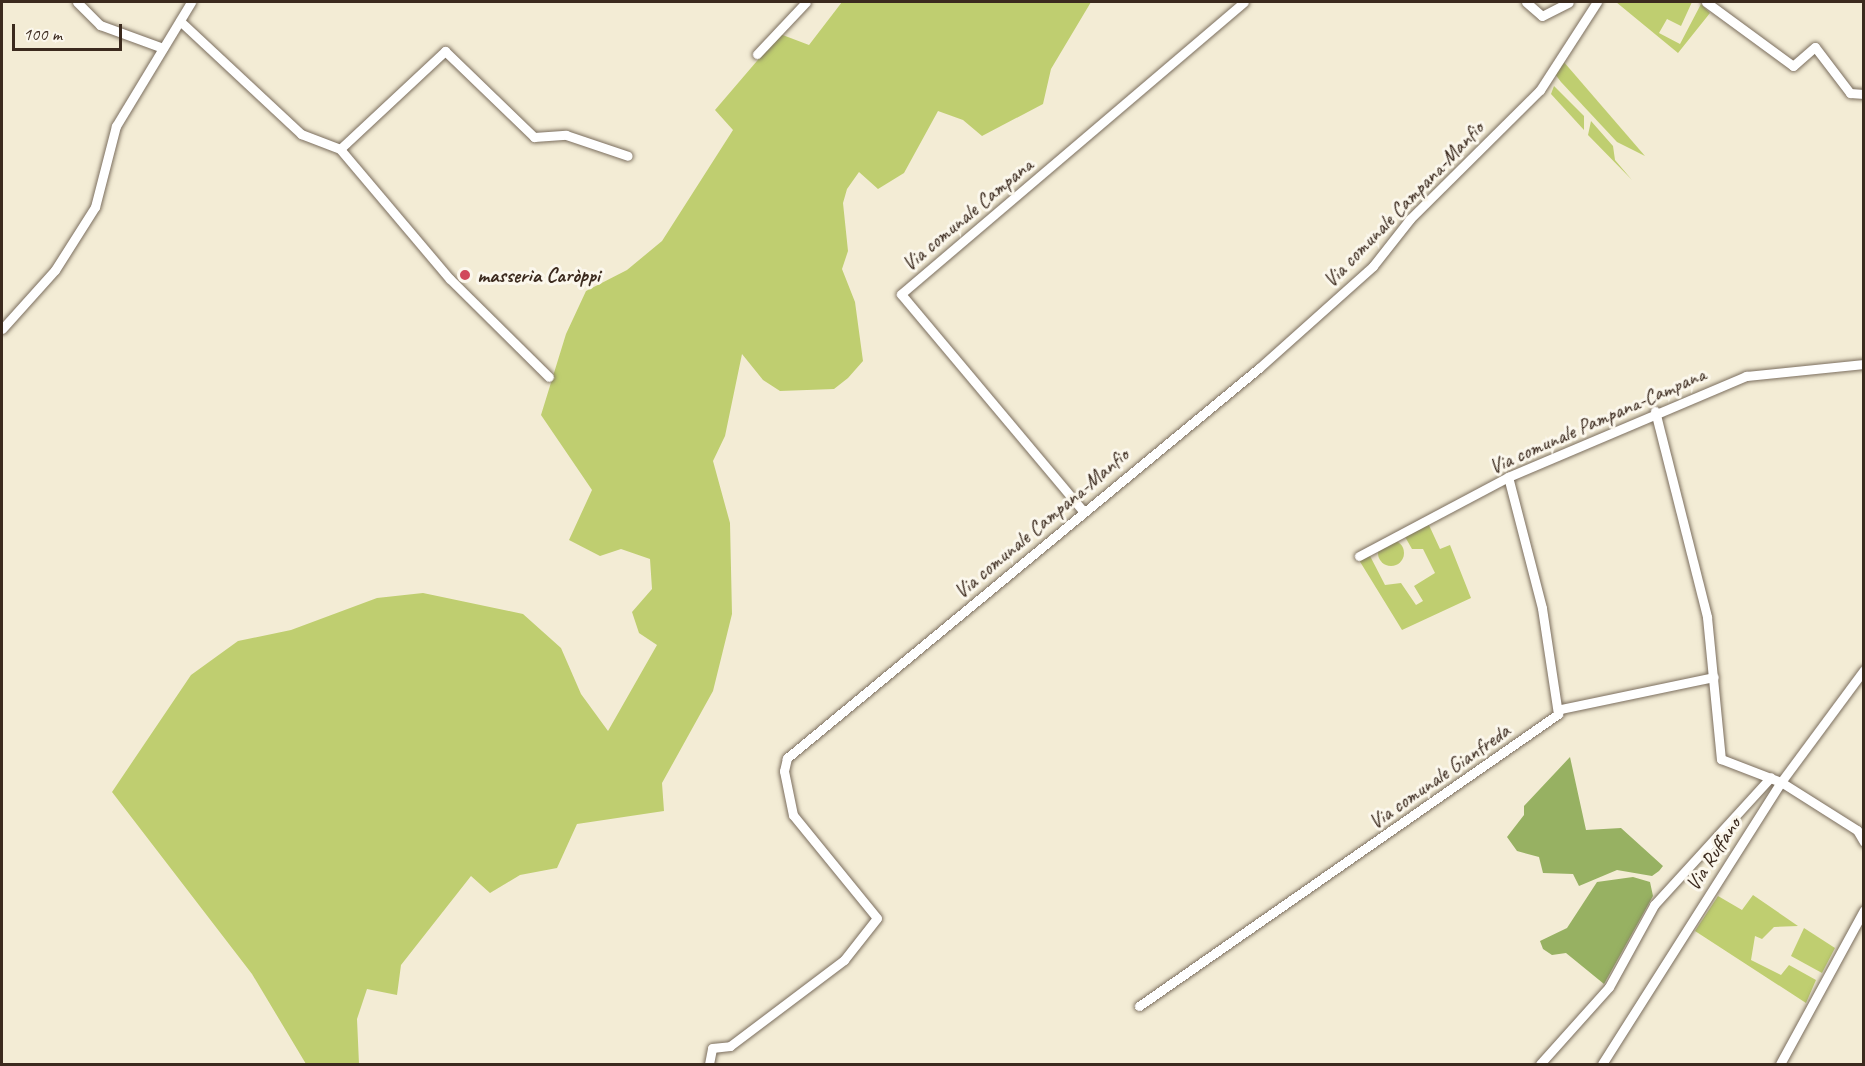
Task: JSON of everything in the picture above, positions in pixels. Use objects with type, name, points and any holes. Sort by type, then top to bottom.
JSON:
[{"type":"street","points":[[77,2],[100,25],[163,48]]},
{"type":"street","points":[[2,329],[55,270],[95,207],[116,126],[191,2]]},
{"type":"street","points":[[757,54],[806,2]]},
{"type":"street","name":"Via comunale Campana","points":[[1083,511],[901,294],[1244,2]]},
{"type":"street","points":[[1526,2],[1542,16],[1569,2]]},
{"type":"street","name":"Via comunale Campana-Manfio","points":[[709,1065],[712,1048],[730,1046],[844,960],[878,918],[793,815],[784,771],[787,758],[1083,511],[1259,368],[1373,266],[1410,219],[1540,90],[1598,2]]},
{"type":"street","points":[[1706,2],[1793,66],[1815,47],[1850,93],[1863,94]]},
{"type":"street","points":[[180,21],[301,134],[340,149],[450,279],[549,377]]},
{"type":"street","points":[[340,149],[445,51],[534,137],[566,135],[628,156]]},
{"type":"street","name":"Via comunale Pampana-Campana","points":[[1359,556],[1508,477],[1655,411],[1746,376],[1863,364]]},
{"type":"street","points":[[1655,411],[1707,617],[1721,759],[1781,782],[1857,830],[1863,842]]},
{"type":"street","points":[[1508,477],[1561,709],[1713,677]]},
{"type":"street","name":"Via Ruffano","points":[[1602,1065],[1781,782],[1863,670]]},
{"type":"street","name":"Via comunale Gianfreda","points":[[1139,1006],[1561,709]]},
{"type":"street","points":[[1539,1065],[1609,987],[1654,905],[1771,777]]},
{"type":"street","points":[[1780,1065],[1863,910]]},
{"type":"green space","points":[[842,2],[1091,2],[1051,69],[1043,104],[982,136],[963,120],[938,111],[904,173],[878,189],[859,172],[847,189],[843,203],[848,251],[842,269],[855,302],[863,361],[848,378],[834,389],[780,391],[763,380],[742,354],[725,436],[713,461],[730,523],[732,614],[713,691],[662,783],[664,811],[577,824],[557,868],[520,875],[490,893],[471,876],[401,965],[397,995],[367,989],[357,1019],[359,1064],[306,1064],[252,974],[112,792],[191,675],[238,641],[291,630],[377,598],[423,593],[523,614],[561,648],[581,694],[608,731],[657,645],[639,633],[632,612],[652,589],[650,559],[621,549],[600,556],[569,540],[592,490],[541,415],[566,334],[586,291],[627,270],[662,241],[733,130],[715,110],[780,34],[809,45]]},
{"type":"green space","points":[[1616,2],[1692,2],[1681,26],[1667,19],[1659,33],[1680,44],[1701,4],[1710,13],[1678,53]]},
{"type":"green space","points":[[1563,61],[1645,156],[1617,142],[1561,82],[1555,74]]},
{"type":"green space","points":[[1554,86],[1584,116],[1584,130],[1551,94]]},
{"type":"green space","points":[[1591,121],[1613,146],[1615,160],[1632,180],[1588,135]]},
{"type":"green space","points":[[1428,523],[1440,549],[1450,545],[1471,598],[1402,630],[1359,560],[1369,554],[1385,585],[1401,583],[1416,605],[1423,601],[1414,586],[1435,573],[1423,549],[1412,549],[1404,535]]},
{"type":"green space","points":[[1391,540],[1400,544],[1404,553],[1400,562],[1391,566],[1382,562],[1378,553],[1382,544]]},
{"type":"green space","points":[[1570,757],[1586,830],[1621,828],[1663,866],[1659,871],[1652,876],[1617,870],[1579,886],[1573,874],[1543,873],[1539,857],[1517,851],[1507,837],[1524,815],[1524,806]]},
{"type":"green space","points":[[1633,877],[1650,882],[1653,896],[1604,984],[1566,953],[1552,955],[1543,949],[1540,941],[1567,928],[1597,882]]},
{"type":"green space","points":[[1753,895],[1798,926],[1774,927],[1762,939],[1755,936],[1751,960],[1781,975],[1789,965],[1816,980],[1806,1003],[1695,931],[1718,896],[1742,910]]},
{"type":"green space","points":[[1804,928],[1835,948],[1822,973],[1791,956]]},
{"type":"place","name":"masseria Caròppi","points":[[465,275]]}]
